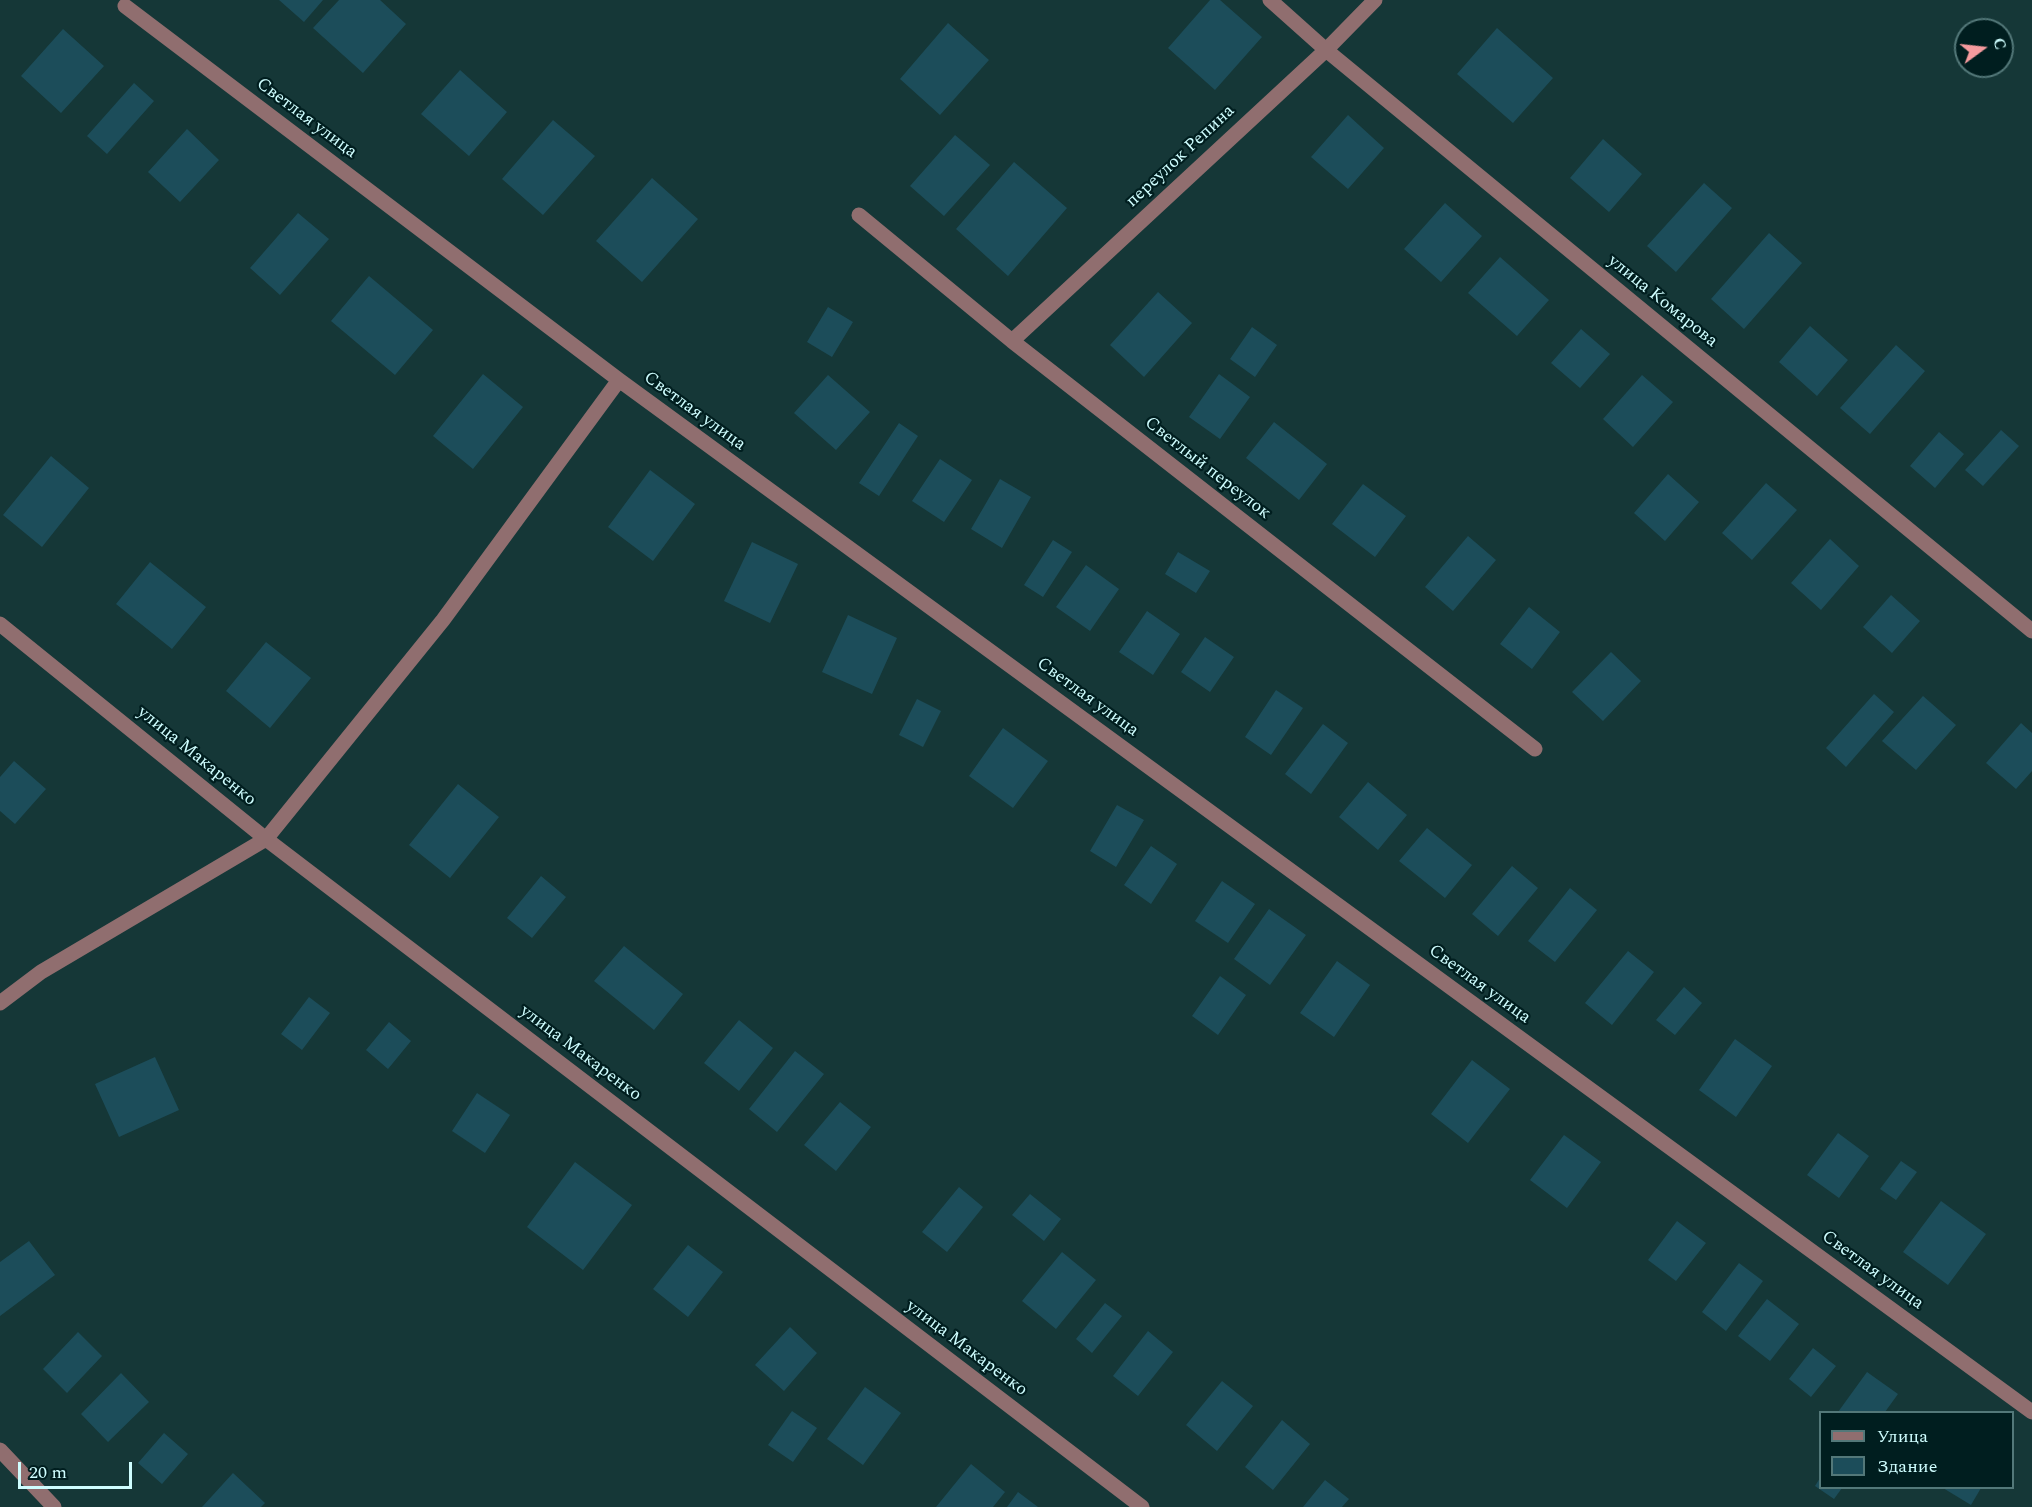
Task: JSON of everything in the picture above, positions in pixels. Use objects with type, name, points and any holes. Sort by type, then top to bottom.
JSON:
[{"type":"street","name":"улица Комарова","points":[[1270,0],[1326,50],[2032,631]]},
{"type":"street","name":"переулок Репина","points":[[1012,341],[1326,50],[1375,0]]},
{"type":"street","name":"Светлая улица","points":[[125,6],[619,380],[2032,1413]]},
{"type":"street","name":"Светлый переулок","points":[[859,215],[1012,341],[1535,749]]},
{"type":"street","points":[[0,1003],[41,972],[266,839],[443,620],[619,380]]},
{"type":"street","name":"улица Макаренко","points":[[0,624],[266,839],[1142,1507]]},
{"type":"street","points":[[0,1450],[54,1507]]},
{"type":"building","points":[[279,0],[323,0],[304,22]]},
{"type":"building","points":[[339,0],[380,0],[406,24],[363,73],[313,28]]},
{"type":"building","points":[[1210,0],[1220,0],[1262,37],[1215,90],[1168,48]]},
{"type":"building","points":[[948,23],[989,60],[940,115],[900,79]]},
{"type":"building","points":[[1497,28],[1553,78],[1513,123],[1457,74]]},
{"type":"building","points":[[63,29],[104,66],[61,113],[21,76]]},
{"type":"building","points":[[460,70],[507,112],[469,156],[421,114]]},
{"type":"building","points":[[134,83],[154,101],[107,154],[87,136]]},
{"type":"building","points":[[1348,115],[1384,148],[1348,189],[1311,157]]},
{"type":"building","points":[[553,120],[595,156],[543,215],[502,179]]},
{"type":"building","points":[[187,129],[219,160],[180,202],[148,172]]},
{"type":"building","points":[[955,135],[990,165],[944,216],[910,186]]},
{"type":"building","points":[[1603,139],[1642,174],[1609,212],[1570,178]]},
{"type":"building","points":[[1014,162],[1067,208],[1008,276],[956,229]]},
{"type":"building","points":[[652,178],[698,219],[642,282],[596,241]]},
{"type":"building","points":[[1704,183],[1732,208],[1676,272],[1647,246]]},
{"type":"building","points":[[1445,203],[1482,236],[1441,282],[1404,249]]},
{"type":"building","points":[[298,213],[329,239],[280,295],[250,268]]},
{"type":"building","points":[[1769,233],[1802,263],[1744,329],[1711,299]]},
{"type":"building","points":[[1500,257],[1549,300],[1517,336],[1468,293]]},
{"type":"building","points":[[369,276],[433,330],[395,375],[331,321]]},
{"type":"building","points":[[1158,292],[1192,323],[1144,377],[1110,345]]},
{"type":"building","points":[[828,307],[853,322],[832,357],[807,342]]},
{"type":"building","points":[[1810,326],[1848,360],[1817,396],[1779,362]]},
{"type":"building","points":[[1252,327],[1277,345],[1255,377],[1230,359]]},
{"type":"building","points":[[1581,329],[1610,354],[1580,388],[1551,363]]},
{"type":"building","points":[[1896,345],[1925,371],[1870,434],[1840,408]]},
{"type":"building","points":[[483,374],[523,407],[473,469],[433,436]]},
{"type":"building","points":[[1219,374],[1250,397],[1220,439],[1189,417]]},
{"type":"building","points":[[828,375],[870,412],[836,450],[794,413]]},
{"type":"building","points":[[1642,375],[1673,402],[1633,447],[1603,419]]},
{"type":"building","points":[[1274,422],[1327,464],[1299,500],[1246,458]]},
{"type":"building","points":[[899,423],[918,436],[879,496],[859,483]]},
{"type":"building","points":[[2001,430],[2019,446],[1983,486],[1965,470]]},
{"type":"building","points":[[1939,432],[1964,454],[1935,488],[1910,466]]},
{"type":"building","points":[[51,456],[89,488],[42,547],[3,515]]},
{"type":"building","points":[[940,459],[972,480],[944,522],[912,501]]},
{"type":"building","points":[[650,470],[695,504],[653,561],[608,527]]},
{"type":"building","points":[[1668,474],[1699,502],[1665,541],[1634,513]]},
{"type":"building","points":[[1000,479],[1031,497],[1002,548],[971,529]]},
{"type":"building","points":[[1766,483],[1797,510],[1752,560],[1722,533]]},
{"type":"building","points":[[1363,484],[1406,516],[1375,557],[1332,524]]},
{"type":"building","points":[[1468,536],[1496,560],[1453,611],[1425,587]]},
{"type":"building","points":[[1830,539],[1859,566],[1821,610],[1791,583]]},
{"type":"building","points":[[1053,540],[1072,552],[1043,597],[1024,585]]},
{"type":"building","points":[[752,542],[798,564],[770,623],[724,601]]},
{"type":"building","points":[[1178,552],[1210,571],[1196,593],[1165,574]]},
{"type":"building","points":[[150,562],[206,607],[172,649],[116,604]]},
{"type":"building","points":[[1086,565],[1119,589],[1090,631],[1056,607]]},
{"type":"building","points":[[1891,595],[1920,621],[1892,653],[1863,627]]},
{"type":"building","points":[[1529,607],[1560,632],[1532,669],[1500,644]]},
{"type":"building","points":[[1147,611],[1180,634],[1153,675],[1119,652]]},
{"type":"building","points":[[848,615],[897,638],[872,694],[822,672]]},
{"type":"building","points":[[1205,637],[1234,657],[1210,692],[1181,672]]},
{"type":"building","points":[[266,642],[311,678],[270,728],[226,691]]},
{"type":"building","points":[[1611,652],[1641,681],[1603,721],[1572,692]]},
{"type":"building","points":[[1276,690],[1303,708],[1271,755],[1245,737]]},
{"type":"building","points":[[1874,694],[1894,712],[1846,767],[1826,748]]},
{"type":"building","points":[[1923,696],[1956,725],[1916,770],[1882,741]]},
{"type":"building","points":[[917,699],[941,711],[923,747],[899,735]]},
{"type":"building","points":[[2021,723],[2032,733],[2032,771],[2016,789],[1986,763]]},
{"type":"building","points":[[1323,724],[1348,743],[1311,794],[1285,774]]},
{"type":"building","points":[[1003,728],[1048,761],[1013,808],[969,776]]},
{"type":"building","points":[[14,761],[46,789],[15,824],[0,811],[0,777]]},
{"type":"building","points":[[1368,782],[1407,815],[1378,850],[1339,817]]},
{"type":"building","points":[[458,784],[499,817],[450,878],[409,845]]},
{"type":"building","points":[[1117,805],[1144,820],[1116,867],[1090,851]]},
{"type":"building","points":[[1427,828],[1472,865],[1445,898],[1399,861]]},
{"type":"building","points":[[1151,846],[1177,864],[1151,904],[1124,885]]},
{"type":"building","points":[[1512,866],[1538,888],[1498,936],[1472,914]]},
{"type":"building","points":[[541,876],[566,897],[532,938],[507,918]]},
{"type":"building","points":[[1222,881],[1255,904],[1228,943],[1195,921]]},
{"type":"building","points":[[1570,888],[1597,910],[1555,962],[1528,941]]},
{"type":"building","points":[[1269,909],[1306,935],[1270,985],[1234,959]]},
{"type":"building","points":[[624,946],[683,994],[654,1030],[594,981]]},
{"type":"building","points":[[1628,951],[1654,972],[1612,1025],[1585,1003]]},
{"type":"building","points":[[1337,961],[1370,985],[1334,1037],[1300,1013]]},
{"type":"building","points":[[1220,976],[1246,995],[1218,1035],[1192,1016]]},
{"type":"building","points":[[1684,987],[1702,1003],[1675,1035],[1656,1020]]},
{"type":"building","points":[[309,997],[330,1013],[302,1050],[281,1034]]},
{"type":"building","points":[[739,1020],[773,1048],[739,1091],[704,1063]]},
{"type":"building","points":[[389,1022],[411,1041],[388,1069],[366,1050]]},
{"type":"building","points":[[1735,1039],[1772,1066],[1736,1117],[1699,1090]]},
{"type":"building","points":[[795,1051],[824,1074],[777,1132],[749,1109]]},
{"type":"building","points":[[155,1057],[179,1110],[119,1137],[95,1084]]},
{"type":"building","points":[[1472,1060],[1510,1089],[1468,1143],[1431,1114]]},
{"type":"building","points":[[477,1093],[510,1115],[485,1153],[452,1131]]},
{"type":"building","points":[[840,1102],[871,1127],[836,1171],[804,1145]]},
{"type":"building","points":[[1838,1133],[1869,1156],[1839,1198],[1807,1175]]},
{"type":"building","points":[[1564,1135],[1601,1162],[1567,1208],[1530,1180]]},
{"type":"building","points":[[1901,1161],[1917,1172],[1896,1200],[1880,1189]]},
{"type":"building","points":[[575,1162],[632,1205],[583,1270],[527,1227]]},
{"type":"building","points":[[959,1187],[983,1207],[947,1252],[922,1232]]},
{"type":"building","points":[[1030,1194],[1061,1219],[1044,1241],[1012,1215]]},
{"type":"building","points":[[1941,1201],[1986,1234],[1948,1285],[1903,1252]]},
{"type":"building","points":[[1677,1221],[1706,1243],[1676,1281],[1648,1260]]},
{"type":"building","points":[[29,1241],[55,1275],[0,1316],[0,1262]]},
{"type":"building","points":[[688,1245],[723,1272],[688,1317],[653,1289]]},
{"type":"building","points":[[1062,1252],[1096,1280],[1056,1329],[1022,1301]]},
{"type":"building","points":[[1739,1263],[1763,1281],[1726,1331],[1702,1312]]},
{"type":"building","points":[[1767,1299],[1799,1324],[1770,1361],[1738,1336]]},
{"type":"building","points":[[1105,1303],[1122,1316],[1092,1353],[1076,1339]]},
{"type":"building","points":[[790,1327],[817,1353],[784,1391],[755,1365]]},
{"type":"building","points":[[1148,1331],[1173,1352],[1138,1396],[1113,1376]]},
{"type":"building","points":[[78,1332],[102,1356],[67,1393],[43,1369]]},
{"type":"building","points":[[1813,1348],[1836,1366],[1811,1397],[1789,1379]]},
{"type":"building","points":[[1867,1372],[1898,1394],[1886,1411],[1839,1411]]},
{"type":"building","points":[[121,1373],[149,1402],[108,1442],[81,1414]]},
{"type":"building","points":[[1222,1381],[1253,1406],[1217,1451],[1186,1425]]},
{"type":"building","points":[[865,1387],[901,1413],[863,1465],[827,1439]]},
{"type":"building","points":[[792,1411],[817,1428],[793,1462],[768,1445]]},
{"type":"building","points":[[1282,1420],[1310,1444],[1273,1490],[1245,1467]]},
{"type":"building","points":[[164,1433],[188,1454],[162,1484],[138,1463]]},
{"type":"building","points":[[971,1464],[1005,1492],[993,1507],[936,1507]]},
{"type":"building","points":[[233,1473],[265,1503],[261,1507],[202,1507]]},
{"type":"building","points":[[1325,1480],[1349,1499],[1342,1507],[1303,1507]]},
{"type":"building","points":[[1819,1489],[1841,1489],[1834,1499]]},
{"type":"building","points":[[1945,1489],[1980,1489],[1971,1505]]},
{"type":"building","points":[[1018,1492],[1038,1507],[1007,1507]]}]
